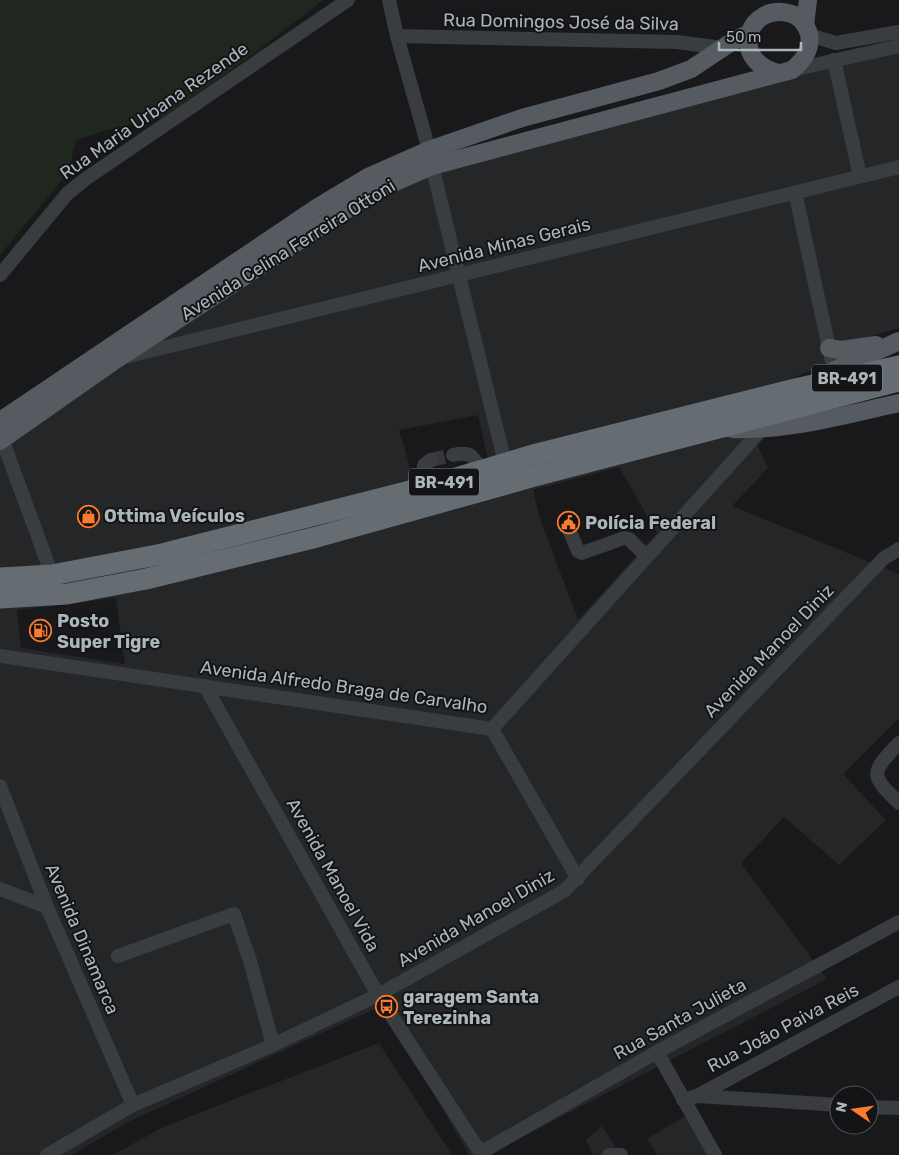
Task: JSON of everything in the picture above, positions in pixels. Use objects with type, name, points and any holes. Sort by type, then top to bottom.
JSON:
[{"type":"highway","name":"BR-491","points":[[0,578],[52,575],[162,554],[422,488],[504,463],[795,389],[899,366]]},
{"type":"highway","name":"BR-491","points":[[0,598],[67,594],[146,579],[400,516],[535,476],[899,381]]},
{"type":"main road","points":[[748,34],[748,48],[754,61],[765,70],[785,71],[802,61],[809,49],[807,30],[808,0]]},
{"type":"main road","name":"Avenida Celina Ferreira Ottoni","points":[[1,440],[117,358],[377,190],[430,158],[522,118],[659,81],[691,69],[748,34],[756,20],[769,6],[796,15],[807,30]]},
{"type":"main road","name":"Avenida Celina Ferreira Ottoni","points":[[0,421],[318,208],[368,178],[430,158],[785,71]]},
{"type":"main road","points":[[829,348],[853,349],[899,341]]},
{"type":"main road","points":[[795,389],[899,341]]},
{"type":"main road","points":[[717,429],[761,430],[807,423],[899,403]]},
{"type":"street","name":"Rua Maria Urbana Rezende","points":[[0,275],[60,201],[84,180],[348,0]]},
{"type":"street","points":[[389,0],[430,158],[504,463]]},
{"type":"street","points":[[807,30],[836,43],[899,32]]},
{"type":"street","name":"Rua Domingos José da Silva","points":[[397,36],[677,42],[723,48]]},
{"type":"street","points":[[785,71],[899,46]]},
{"type":"street","points":[[834,60],[860,176]]},
{"type":"street","name":"Avenida Minas Gerais","points":[[117,358],[899,167]]},
{"type":"street","points":[[795,192],[834,371]]},
{"type":"street","name":"Avenida Alfredo Braga de Carvalho","points":[[0,656],[492,729],[761,430]]},
{"type":"street","points":[[1,440],[52,575]]},
{"type":"street","points":[[453,455],[464,453],[471,455],[482,471]]},
{"type":"street","points":[[422,488],[424,465],[431,460]]},
{"type":"street","points":[[568,527],[578,551],[582,553],[624,538],[629,539],[647,557]]},
{"type":"street","name":"Avenida Manoel Diniz","points":[[47,1155],[133,1105],[273,1045],[378,995],[550,900],[578,879],[884,558],[899,549]]},
{"type":"street","name":"Avenida Manoel Vida","points":[[205,686],[378,995],[481,1154]]},
{"type":"street","points":[[492,729],[578,879]]},
{"type":"street","points":[[899,743],[882,761],[877,770],[876,778],[880,785],[899,803]]},
{"type":"street","name":"Avenida Dinamarca","points":[[0,786],[47,906],[133,1105]]},
{"type":"street","points":[[0,889],[47,906]]},
{"type":"street","points":[[118,956],[234,914],[250,961],[273,1045]]},
{"type":"street","name":"Rua Santa Julieta","points":[[481,1154],[657,1052],[899,922]]},
{"type":"street","name":"Rua João Paiva Reis","points":[[683,1100],[697,1096],[899,987]]},
{"type":"street","points":[[657,1052],[715,1155]]},
{"type":"street","points":[[697,1096],[829,1104]]},
{"type":"street","points":[[879,1107],[899,1108]]},
{"type":"street","points":[[609,1155],[621,1155]]},
{"type":"shaded area","points":[[0,0],[323,0],[256,52],[163,118],[118,127],[76,140],[68,173],[0,255]]},
{"type":"shaded area","points":[[899,50],[899,328],[852,342],[820,367],[737,400],[768,468],[732,506],[899,574],[899,718],[843,774],[886,820],[839,865],[784,817],[741,863],[827,979],[487,1155],[469,1155],[383,1005],[128,1122],[72,1155],[0,1155],[0,446],[183,322],[410,182],[441,168],[762,83]],"holes":[[[478,415],[488,459],[413,478],[399,430]],[[619,467],[657,533],[578,620],[539,516],[533,490]],[[116,598],[125,664],[21,648],[17,610]]]},
{"type":"shaded area","points":[[379,1043],[452,1155],[113,1155],[163,1127]]},
{"type":"shaded area","points":[[695,1110],[720,1155],[657,1155],[647,1139]]},
{"type":"shaded area","points":[[602,1126],[621,1155],[593,1155],[586,1140]]},
{"type":"tunnel","points":[[431,460],[453,455]]},
{"type":"place","name":"Ottima Veículos","points":[[88,516]]},
{"type":"place","name":"Polícia Federal","points":[[569,523]]},
{"type":"place","name":"Posto Super Tigre","points":[[41,631]]},
{"type":"place","name":"garagem Santa Terezinha","points":[[387,1007]]}]
